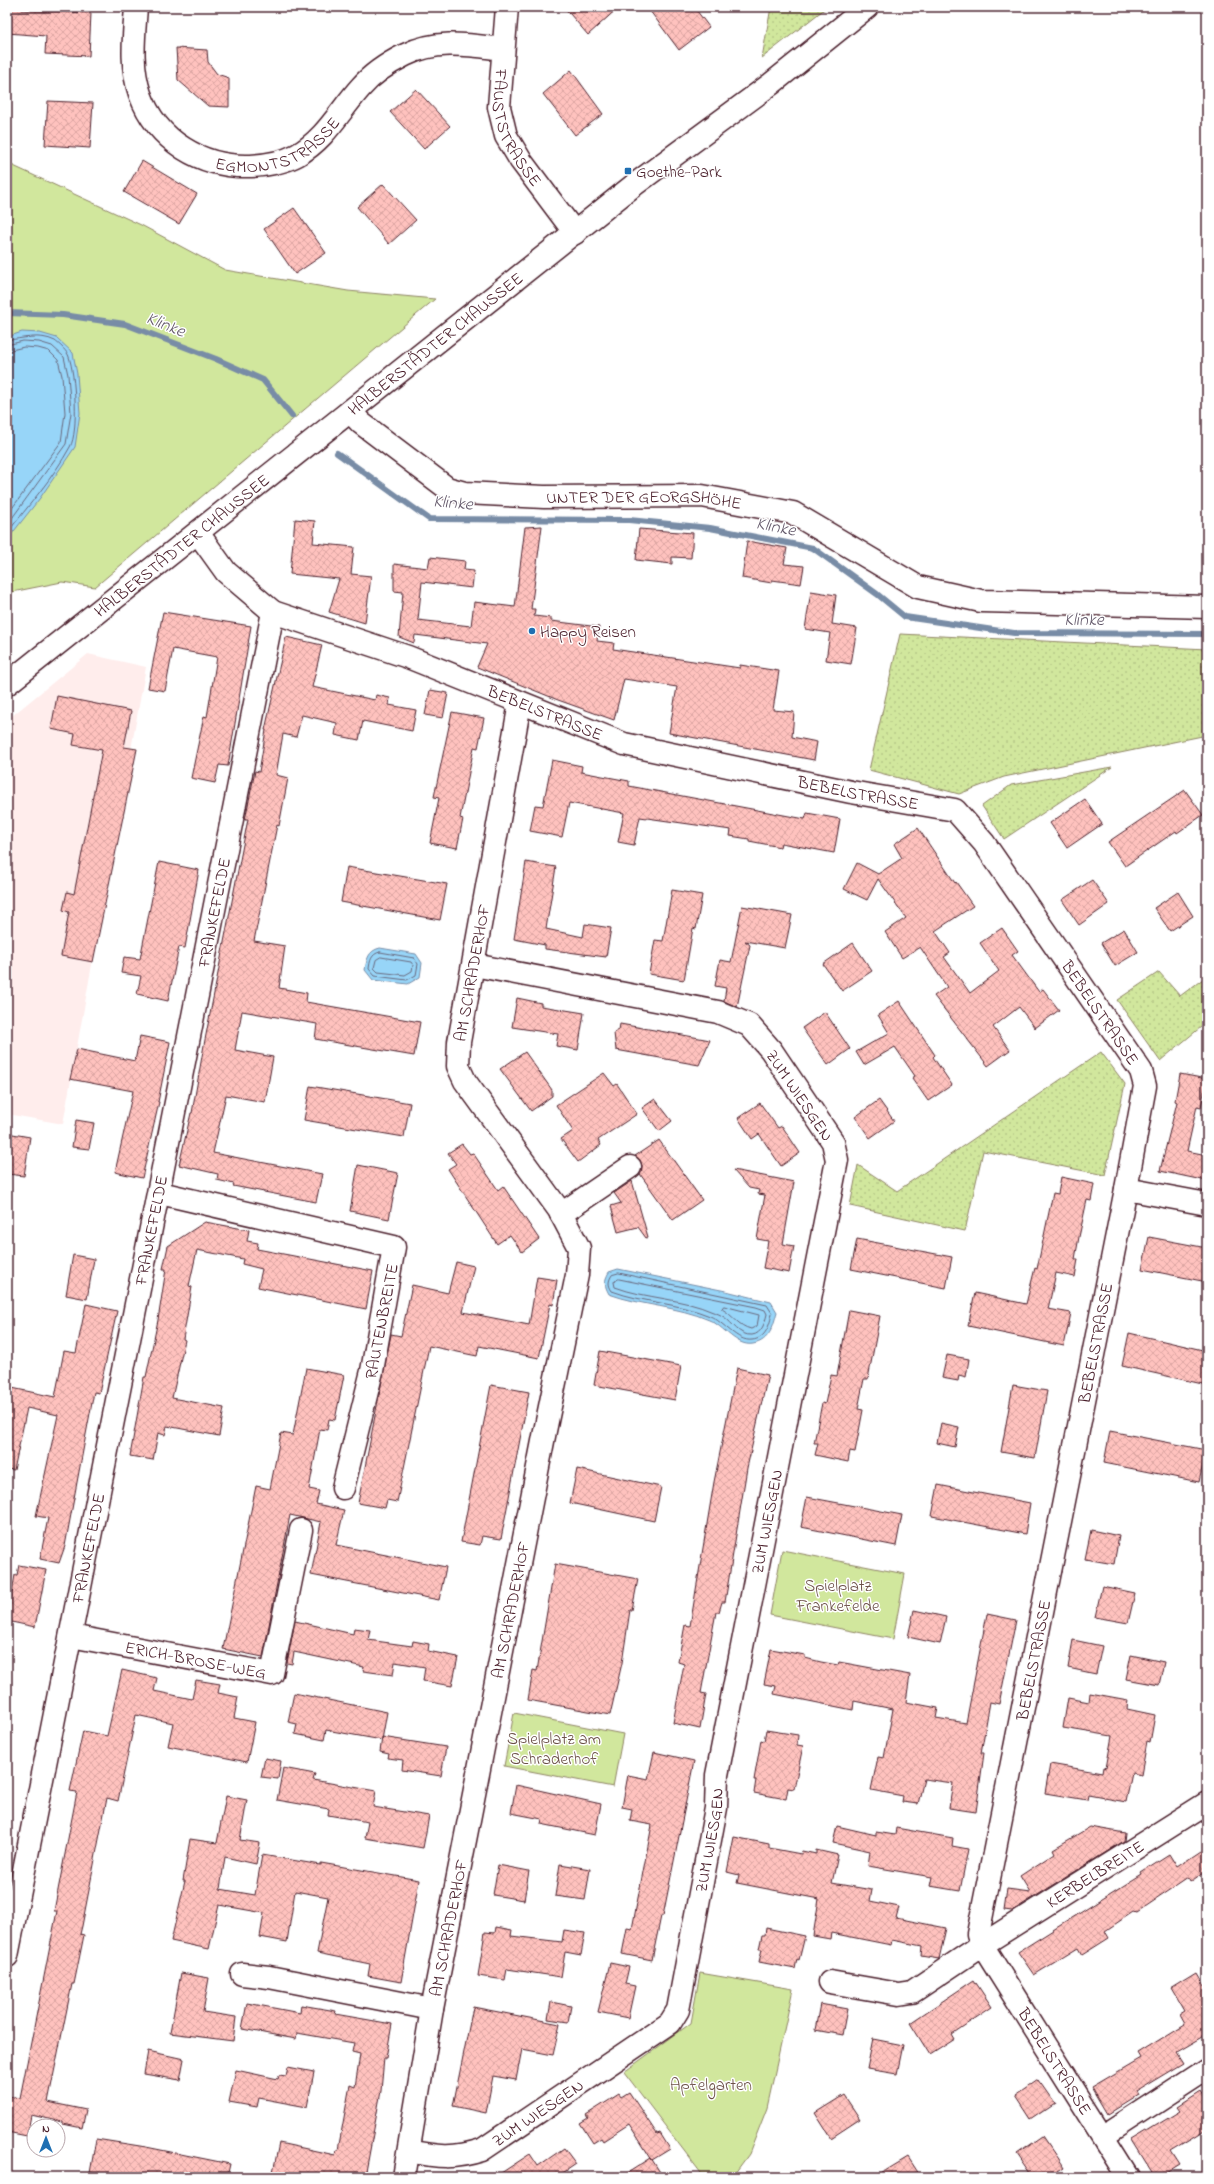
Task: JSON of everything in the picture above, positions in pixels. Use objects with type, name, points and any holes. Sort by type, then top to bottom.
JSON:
[{"type":"street","name":"EGMONTSTRASSE","points":[[136,7],[133,49],[134,71],[146,107],[155,123],[169,138],[186,151],[204,160],[228,165],[265,165],[297,155],[328,130],[362,86],[380,70],[392,62],[421,48],[453,44],[503,49]]},
{"type":"street","name":"FAUSTSTRASSE","points":[[507,7],[499,107],[506,136],[521,161],[575,233]]},
{"type":"street","name":"HALBERSTÄDTER CHAUSSEE","points":[[7,684],[198,534],[308,444],[634,185],[771,84],[867,7]]},
{"type":"street","name":"UNTER DER GEORGSHÖHE","points":[[342,418],[361,423],[447,488],[465,493],[544,497],[702,496],[793,513],[918,587],[974,600],[1207,607]]},
{"type":"street","points":[[198,534],[226,572],[273,612]]},
{"type":"street","name":"BEBELSTRASSE","points":[[273,612],[408,656],[520,703],[624,744],[851,792],[955,810],[984,843],[1141,1071],[1145,1086],[1126,1189],[978,1934],[982,1945],[1128,2177]]},
{"type":"street","name":"FRANKEFELDE","points":[[7,1956],[160,1193],[273,612]]},
{"type":"street","name":"AM SCHRADERHOF","points":[[404,2177],[432,2009],[544,1431],[577,1275],[579,1248],[561,1214],[465,1081],[458,1066],[459,1042],[520,703]]},
{"type":"street","name":"ZUM WIESGEN","points":[[409,2151],[435,2156],[461,2156],[482,2150],[670,2024],[678,2010],[716,1808],[717,1775],[837,1160],[833,1142],[771,1050],[749,1025],[718,1012],[474,965]]},
{"type":"street","points":[[561,1214],[630,1167]]},
{"type":"street","points":[[1126,1189],[1207,1204]]},
{"type":"street","name":"RAUTENBREITE","points":[[160,1193],[394,1247],[372,1371],[342,1488]]},
{"type":"street","name":"ERICH-BROSE-WEG","points":[[71,1636],[272,1674],[301,1530]]},
{"type":"street","name":"KERBELBREITE","points":[[982,1945],[1207,1803]]},
{"type":"street","points":[[830,1982],[899,1994],[912,1992],[982,1945]]},
{"type":"street","name":"AM SCHRADERHOF","points":[[242,1974],[268,1977],[432,2009]]},
{"type":"street","points":[[1103,2136],[1207,2068]]},
{"type":"shaded area","points":[[88,654],[146,667],[63,1124],[7,1114],[7,720]]},
{"type":"green space","points":[[771,7],[827,7],[762,58]]},
{"type":"green space","points":[[7,163],[141,225],[225,270],[348,291],[435,299],[95,587],[62,582],[7,593]]},
{"type":"green space","points":[[900,634],[1207,649],[1207,735],[1004,777],[959,794],[869,770]]},
{"type":"green space","points":[[1112,767],[1004,839],[982,806],[1011,785]]},
{"type":"green space","points":[[1159,972],[1180,996],[1207,976],[1207,1022],[1160,1061],[1117,1000]]},
{"type":"green space","points":[[1101,1052],[1125,1084],[1105,1175],[983,1151],[965,1231],[850,1206],[858,1165],[897,1191]]},
{"type":"green space","name":"Spielplatz Frankefelde","points":[[782,1550],[905,1574],[893,1639],[770,1615]]},
{"type":"green space","name":"Spielplatz am Schraderhof","points":[[514,1713],[623,1734],[613,1787],[504,1766]]},
{"type":"green space","name":"Apfelgarten","points":[[700,1973],[793,1989],[767,2108],[749,2154],[732,2177],[704,2177],[624,2072],[691,2023]]},
{"type":"water","points":[[22,332],[40,333],[57,338],[73,353],[77,374],[80,413],[75,447],[40,498],[7,540],[7,337]]},
{"type":"water","points":[[380,948],[416,954],[422,963],[420,977],[408,984],[373,980],[365,970],[366,962],[373,951]]},
{"type":"water","points":[[618,1269],[726,1291],[771,1302],[777,1312],[774,1322],[770,1332],[763,1340],[753,1344],[741,1342],[714,1323],[697,1315],[609,1294],[605,1285],[606,1278],[609,1272]]},
{"type":"building","points":[[7,7],[22,7],[22,10],[91,13],[89,56],[45,54],[46,36],[7,33]]},
{"type":"building","points":[[564,7],[619,7],[588,35]]},
{"type":"building","points":[[647,7],[694,7],[709,27],[679,50]]},
{"type":"building","points":[[176,48],[207,50],[208,62],[217,74],[229,78],[229,107],[208,106],[178,80]]},
{"type":"building","points":[[571,70],[603,114],[575,135],[543,94]]},
{"type":"building","points":[[416,89],[450,126],[424,149],[390,112]]},
{"type":"building","points":[[48,101],[93,103],[90,148],[45,145]]},
{"type":"building","points":[[142,161],[197,194],[179,224],[124,192]]},
{"type":"building","points":[[383,184],[416,220],[389,244],[357,207]]},
{"type":"building","points":[[294,208],[326,253],[295,274],[264,229]]},
{"type":"building","points":[[295,519],[315,521],[313,543],[354,547],[351,574],[371,576],[365,623],[329,612],[339,579],[290,574]]},
{"type":"building","points":[[542,526],[531,609],[535,609],[534,616],[551,618],[551,621],[599,627],[597,641],[614,643],[613,649],[740,668],[740,665],[779,671],[773,710],[794,712],[792,737],[817,742],[814,760],[669,733],[677,687],[624,679],[614,720],[558,700],[477,667],[487,644],[415,635],[414,643],[399,637],[403,592],[394,591],[394,564],[428,568],[430,557],[465,561],[464,570],[474,571],[472,588],[422,582],[418,620],[471,626],[474,602],[515,607],[525,527]]},
{"type":"building","points":[[639,529],[693,533],[691,558],[672,557],[672,564],[636,560]]},
{"type":"building","points":[[747,541],[787,548],[784,564],[804,566],[801,584],[772,580],[772,583],[742,578]]},
{"type":"building","points":[[811,591],[836,595],[832,624],[857,628],[851,664],[826,660],[830,633],[805,629]]},
{"type":"building","points":[[163,612],[251,626],[228,766],[219,765],[215,783],[191,778],[204,716],[207,717],[217,657],[173,649],[165,691],[148,688]]},
{"type":"building","points":[[286,637],[322,645],[312,687],[375,700],[376,695],[390,698],[389,705],[416,710],[412,731],[363,721],[359,740],[335,735],[337,723],[302,715],[296,737],[283,734],[276,775],[288,778],[254,941],[285,946],[279,988],[307,993],[306,1002],[420,1022],[414,1056],[315,1039],[317,1024],[242,1011],[235,1050],[273,1057],[265,1102],[226,1095],[213,1153],[322,1174],[316,1202],[233,1186],[234,1184],[217,1180],[218,1174],[179,1165],[192,1113],[248,819],[245,819],[255,771],[259,772],[265,730]]},
{"type":"building","points":[[430,690],[448,693],[443,718],[425,715]]},
{"type":"building","points":[[57,696],[131,711],[124,747],[137,749],[93,962],[61,956],[69,912],[63,910],[67,892],[74,894],[102,750],[73,745],[75,734],[51,729]]},
{"type":"building","points":[[452,712],[484,718],[478,748],[474,747],[460,818],[463,819],[457,848],[430,843],[439,798],[434,797]]},
{"type":"building","points":[[552,760],[582,766],[581,772],[629,781],[629,786],[805,819],[807,813],[840,819],[834,853],[781,843],[780,847],[730,836],[731,830],[640,817],[634,845],[618,842],[624,813],[569,803],[562,837],[530,831],[535,805],[543,806]]},
{"type":"building","points":[[1185,790],[1203,815],[1177,833],[1176,831],[1125,866],[1108,842]]},
{"type":"building","points":[[1085,799],[1102,824],[1067,848],[1050,823]]},
{"type":"building","points":[[918,828],[955,883],[956,882],[973,906],[935,931],[950,953],[944,957],[970,993],[999,971],[980,943],[1002,928],[1018,951],[1012,955],[1039,992],[1043,989],[1059,1010],[1035,1028],[1019,1007],[993,1027],[1010,1050],[988,1066],[934,996],[947,987],[920,947],[902,958],[885,932],[906,918],[878,879],[867,900],[844,889],[857,863],[878,874],[902,858],[894,844]]},
{"type":"building","points":[[159,862],[199,870],[185,948],[179,947],[168,1001],[137,994],[141,976],[121,973],[124,957],[140,959]]},
{"type":"building","points":[[526,862],[556,867],[546,929],[583,937],[585,924],[611,928],[606,957],[545,949],[545,945],[514,939]]},
{"type":"building","points":[[347,867],[447,884],[440,920],[341,902]]},
{"type":"building","points":[[1092,880],[1109,904],[1079,925],[1062,900]]},
{"type":"building","points":[[672,890],[702,895],[696,929],[693,928],[684,980],[649,974],[655,940],[663,941]]},
{"type":"building","points":[[1178,892],[1193,916],[1170,931],[1154,908]]},
{"type":"building","points":[[742,906],[792,915],[785,948],[745,941],[750,945],[737,1007],[724,1001],[726,988],[715,986],[720,960],[731,962]]},
{"type":"building","points":[[1124,929],[1138,952],[1115,966],[1101,943]]},
{"type":"building","points":[[853,943],[872,971],[842,991],[823,964]]},
{"type":"building","points":[[517,998],[541,1003],[541,1006],[584,1013],[578,1050],[556,1046],[558,1034],[512,1027]]},
{"type":"building","points":[[899,1001],[935,1055],[933,1057],[952,1085],[928,1101],[912,1078],[915,1076],[895,1047],[864,1065],[856,1052],[889,1033],[878,1015]]},
{"type":"building","points":[[825,1012],[850,1049],[828,1065],[802,1028]]},
{"type":"building","points":[[620,1024],[710,1040],[699,1065],[616,1050],[614,1033],[619,1030]]},
{"type":"building","points":[[140,1036],[170,1042],[159,1102],[142,1178],[115,1172],[133,1091],[70,1079],[77,1049],[135,1061]]},
{"type":"building","points":[[525,1052],[552,1090],[552,1096],[531,1111],[500,1069]]},
{"type":"building","points":[[604,1073],[614,1086],[617,1084],[637,1114],[598,1140],[601,1145],[578,1162],[561,1139],[573,1131],[556,1105]]},
{"type":"building","points":[[1180,1074],[1207,1079],[1201,1107],[1197,1106],[1187,1151],[1207,1155],[1207,1181],[1160,1171],[1177,1102],[1175,1101]]},
{"type":"building","points":[[310,1086],[410,1103],[404,1137],[304,1120]]},
{"type":"building","points":[[655,1099],[672,1121],[659,1131],[642,1108]]},
{"type":"building","points":[[879,1100],[894,1121],[870,1138],[855,1117]]},
{"type":"building","points":[[760,1103],[778,1128],[782,1126],[800,1153],[781,1166],[759,1134],[752,1139],[738,1118]]},
{"type":"building","points":[[76,1120],[94,1123],[89,1149],[72,1147]]},
{"type":"building","points":[[7,1133],[30,1137],[24,1176],[8,1174],[10,1160],[7,1159]]},
{"type":"building","points":[[659,1140],[702,1200],[673,1220],[640,1174],[642,1166],[640,1160],[635,1156]]},
{"type":"building","points":[[462,1144],[470,1154],[473,1153],[498,1190],[503,1186],[539,1239],[522,1252],[510,1235],[497,1244],[448,1169],[456,1164],[448,1153]]},
{"type":"building","points":[[358,1165],[398,1173],[389,1219],[350,1211]]},
{"type":"building","points":[[733,1170],[794,1182],[783,1244],[794,1246],[789,1273],[763,1268],[768,1241],[757,1239],[765,1195],[758,1194],[759,1190],[749,1188]]},
{"type":"building","points":[[1061,1177],[1094,1184],[1091,1201],[1087,1200],[1079,1237],[1075,1259],[1078,1259],[1075,1277],[1056,1273],[1048,1309],[1071,1313],[1064,1346],[968,1326],[975,1293],[1026,1304],[1035,1268],[1037,1269],[1053,1193],[1058,1194]]},
{"type":"building","points":[[632,1181],[648,1237],[646,1238],[638,1227],[618,1232],[611,1206],[621,1203],[614,1193]]},
{"type":"building","points":[[205,1222],[249,1230],[247,1241],[258,1243],[257,1249],[373,1271],[366,1309],[258,1287],[262,1269],[242,1264],[243,1259],[197,1250],[189,1286],[192,1287],[183,1339],[185,1340],[172,1398],[224,1408],[219,1436],[167,1426],[165,1435],[158,1433],[153,1460],[130,1456],[144,1377],[146,1377],[158,1320],[166,1269],[163,1269],[168,1246]]},
{"type":"building","points":[[1149,1237],[1207,1248],[1207,1282],[1142,1269]]},
{"type":"building","points":[[857,1239],[952,1257],[946,1288],[851,1269]]},
{"type":"building","points":[[73,1255],[94,1259],[87,1299],[66,1295]]},
{"type":"building","points":[[456,1262],[474,1266],[463,1312],[529,1325],[537,1277],[557,1280],[553,1305],[550,1304],[539,1358],[479,1346],[477,1356],[429,1346],[397,1502],[387,1500],[385,1508],[358,1503],[391,1334],[401,1336],[412,1285],[448,1293]]},
{"type":"building","points":[[86,1304],[117,1311],[99,1393],[94,1392],[65,1546],[59,1563],[40,1559],[48,1518],[36,1516],[58,1415],[27,1408],[14,1470],[7,1469],[7,1387],[55,1397],[64,1351],[76,1353]]},
{"type":"building","points":[[849,1310],[880,1316],[868,1379],[864,1379],[858,1409],[863,1410],[855,1452],[850,1451],[848,1462],[815,1455],[818,1443],[814,1443],[822,1403],[825,1404],[831,1375],[837,1376]]},
{"type":"building","points":[[1129,1333],[1207,1351],[1207,1385],[1122,1366]]},
{"type":"building","points":[[600,1351],[681,1366],[675,1400],[594,1385]]},
{"type":"building","points":[[947,1355],[969,1359],[966,1377],[959,1375],[958,1381],[942,1378]]},
{"type":"building","points":[[306,1368],[344,1375],[335,1420],[329,1419],[327,1430],[320,1429],[309,1489],[319,1491],[316,1504],[344,1510],[336,1545],[446,1567],[439,1600],[311,1575],[321,1522],[290,1515],[263,1657],[223,1649],[256,1486],[270,1489],[281,1433],[293,1435]]},
{"type":"building","points":[[737,1368],[768,1375],[747,1468],[725,1602],[722,1602],[719,1612],[716,1612],[701,1693],[706,1694],[700,1729],[673,1723],[684,1664],[678,1662],[685,1625],[690,1626],[714,1482]]},
{"type":"building","points":[[491,1385],[529,1392],[501,1539],[482,1536],[480,1545],[461,1542]]},
{"type":"building","points":[[1013,1385],[1047,1391],[1035,1458],[1001,1452]]},
{"type":"building","points":[[941,1423],[959,1427],[955,1447],[937,1443]]},
{"type":"building","points":[[1110,1431],[1206,1450],[1199,1482],[1104,1463]]},
{"type":"building","points":[[577,1469],[661,1487],[654,1521],[570,1503]]},
{"type":"building","points":[[938,1485],[1030,1503],[1025,1534],[932,1516]]},
{"type":"building","points":[[807,1497],[902,1515],[896,1546],[801,1527]]},
{"type":"building","points":[[1091,1530],[1119,1536],[1114,1564],[1085,1559]]},
{"type":"building","points":[[555,1564],[638,1579],[632,1610],[630,1610],[622,1663],[610,1715],[528,1700],[533,1670],[537,1671]]},
{"type":"building","points":[[19,1565],[46,1570],[35,1627],[7,1621],[15,1575],[17,1575]]},
{"type":"building","points":[[1102,1586],[1135,1593],[1128,1623],[1095,1617]]},
{"type":"building","points":[[914,1610],[946,1617],[940,1644],[908,1637]]},
{"type":"building","points":[[987,1614],[1016,1620],[999,1704],[990,1702],[981,1753],[984,1753],[976,1812],[949,1808],[953,1783],[924,1779],[918,1804],[902,1802],[903,1796],[871,1790],[878,1757],[884,1758],[893,1709],[854,1701],[853,1710],[774,1694],[776,1686],[764,1684],[771,1649],[805,1655],[805,1658],[821,1662],[838,1665],[839,1662],[910,1675],[906,1702],[938,1708],[936,1718],[966,1723]]},
{"type":"building","points":[[295,1621],[353,1634],[354,1628],[370,1630],[368,1640],[412,1646],[413,1641],[429,1644],[428,1651],[458,1657],[452,1686],[423,1681],[425,1667],[395,1662],[393,1675],[363,1671],[364,1667],[294,1652],[292,1664],[287,1663]]},
{"type":"building","points":[[1073,1640],[1102,1646],[1096,1674],[1068,1668]]},
{"type":"building","points":[[1131,1655],[1164,1662],[1159,1685],[1126,1679]]},
{"type":"building","points":[[122,1670],[157,1678],[154,1691],[192,1699],[196,1680],[220,1684],[218,1693],[238,1697],[234,1718],[255,1722],[247,1762],[168,1746],[173,1723],[136,1715],[118,1801],[107,1798],[80,1934],[84,1935],[74,1984],[72,1984],[48,2102],[86,2110],[82,2128],[66,2125],[66,2118],[45,2118],[31,2115],[30,2118],[26,2118],[26,2136],[7,2132],[7,2096],[20,2098],[57,1911],[54,1911],[77,1792],[70,1791],[83,1731],[107,1736]]},
{"type":"building","points":[[294,1693],[387,1712],[382,1740],[326,1730],[324,1740],[295,1734],[297,1724],[288,1722]]},
{"type":"building","points":[[1090,1693],[1128,1700],[1127,1709],[1155,1715],[1150,1743],[1147,1742],[1141,1775],[1132,1773],[1126,1802],[1088,1795],[1087,1800],[1045,1793],[1050,1764],[1102,1773],[1103,1767],[1106,1768],[1112,1736],[1063,1728],[1068,1698],[1089,1702]]},
{"type":"building","points":[[766,1730],[798,1735],[797,1745],[803,1746],[794,1789],[788,1788],[786,1799],[754,1793],[756,1780],[754,1780],[761,1740],[764,1741]]},
{"type":"building","points":[[382,1737],[446,1747],[441,1776],[402,1770],[403,1760],[388,1758],[389,1754],[380,1752]]},
{"type":"building","points":[[654,1752],[694,1761],[663,1916],[661,1916],[652,1960],[622,1954],[627,1928],[632,1929],[652,1825],[630,1821],[632,1809],[622,1807],[628,1775],[648,1779]]},
{"type":"building","points":[[265,1758],[281,1761],[278,1779],[261,1777]]},
{"type":"building","points":[[283,1768],[315,1774],[313,1780],[376,1791],[373,1807],[429,1816],[423,1848],[365,1838],[368,1822],[328,1815],[329,1809],[277,1800]]},
{"type":"building","points":[[516,1785],[601,1804],[595,1835],[541,1824],[542,1819],[511,1813]]},
{"type":"building","points":[[226,1796],[247,1800],[240,1840],[260,1843],[256,1864],[225,1857],[220,1889],[255,1895],[262,1855],[321,1865],[321,1863],[419,1880],[401,1982],[368,1976],[370,1964],[317,1953],[328,1897],[295,1891],[287,1942],[260,1937],[264,1913],[219,1905],[209,1949],[171,1941],[185,1881],[183,1881],[190,1839],[217,1843]]},
{"type":"building","points":[[837,1826],[876,1835],[876,1832],[895,1835],[896,1828],[953,1838],[952,1846],[968,1849],[960,1891],[930,1886],[932,1877],[868,1866],[870,1851],[833,1843]]},
{"type":"building","points":[[1090,1827],[1125,1833],[1124,1841],[1012,1911],[1004,1910],[1007,1889],[1030,1892],[1020,1876],[1055,1853],[1053,1849]]},
{"type":"building","points":[[734,1837],[769,1844],[769,1848],[801,1854],[802,1851],[816,1854],[816,1850],[838,1855],[832,1883],[872,1890],[870,1901],[899,1907],[896,1918],[946,1928],[939,1959],[921,1956],[922,1946],[892,1940],[891,1945],[831,1933],[830,1939],[813,1936],[819,1899],[737,1883],[739,1875],[727,1872]]},
{"type":"building","points":[[1207,1847],[1207,1870],[1190,1882],[1188,1878],[1136,1913],[1133,1912],[1105,1931],[1109,1938],[1082,1955],[1078,1948],[1034,1975],[1018,1952],[1142,1874],[1141,1872],[1169,1854],[1177,1867]]},
{"type":"building","points":[[560,1864],[590,1869],[585,1900],[555,1896]]},
{"type":"building","points":[[498,1865],[529,1871],[524,1900],[493,1895]]},
{"type":"building","points":[[496,1927],[512,1930],[511,1936],[562,1942],[564,1930],[585,1933],[581,1955],[565,1952],[561,1977],[507,1969],[505,1980],[478,1976],[485,1932],[495,1933]]},
{"type":"building","points":[[766,1928],[805,1936],[799,1960],[797,1959],[795,1969],[759,1962],[762,1949],[759,1949],[762,1935],[765,1935]]},
{"type":"building","points":[[610,1963],[629,1967],[625,1984],[635,1986],[628,2018],[598,2012]]},
{"type":"building","points":[[1197,1972],[1207,1989],[1207,2034],[1176,2052],[1183,2063],[1135,2092],[1137,2096],[1108,2114],[1092,2087],[1141,2058],[1138,2053],[1185,2024],[1180,2015],[1185,2012],[1171,1988]]},
{"type":"building","points":[[181,1973],[209,1978],[203,2012],[236,2017],[233,2041],[170,2033]]},
{"type":"building","points":[[974,1980],[992,2007],[952,2034],[955,2039],[930,2055],[910,2023]]},
{"type":"building","points":[[551,2002],[571,2006],[568,2022],[548,2019]]},
{"type":"building","points":[[247,2003],[300,2013],[301,2005],[336,2011],[335,2014],[392,2024],[386,2058],[384,2058],[381,2091],[365,2177],[272,2177],[279,2143],[335,2155],[336,2150],[338,2150],[350,2085],[355,2087],[360,2054],[352,2052],[354,2043],[297,2033],[296,2039],[242,2029]]},
{"type":"building","points":[[820,2004],[847,2009],[842,2035],[815,2030]]},
{"type":"building","points":[[473,2007],[560,2024],[553,2055],[522,2049],[516,2080],[493,2076],[486,2113],[453,2106]]},
{"type":"building","points":[[873,2039],[903,2045],[897,2074],[867,2069]]},
{"type":"building","points":[[148,2051],[184,2059],[180,2080],[144,2074]]},
{"type":"building","points":[[288,2067],[314,2072],[307,2107],[259,2098],[257,2107],[229,2102],[236,2070],[278,2079],[279,2075],[286,2076]]},
{"type":"building","points":[[1038,2080],[1054,2103],[1030,2119],[1015,2096]]},
{"type":"building","points":[[629,2092],[657,2134],[660,2133],[670,2149],[652,2160],[629,2124],[603,2141],[601,2138],[593,2143],[580,2123],[588,2118],[586,2115],[619,2094],[621,2097]]},
{"type":"building","points":[[1200,2092],[1207,2104],[1207,2130],[1171,2152],[1180,2166],[1162,2177],[1155,2177],[1132,2140],[1180,2111],[1177,2107]]},
{"type":"building","points":[[844,2095],[860,2119],[831,2138],[815,2113]]},
{"type":"building","points":[[1043,2136],[1064,2167],[1049,2177],[1033,2177],[1017,2154]]},
{"type":"building","points":[[96,2139],[146,2147],[230,2164],[227,2177],[153,2177],[137,2174],[136,2177],[114,2177],[90,2173]]},
{"type":"building","points":[[564,2148],[576,2164],[557,2177],[495,2177],[530,2154],[538,2166]]},
{"type":"building","points":[[908,2157],[921,2177],[875,2177]]},
{"type":"building","points":[[651,2158],[663,2177],[621,2177]]},
{"type":"waterway","name":"Klinke","points":[[7,313],[63,315],[125,324],[216,359],[263,380],[292,416]]},
{"type":"waterway","name":"Klinke","points":[[337,453],[429,519],[629,520],[710,528],[813,548],[877,594],[905,617],[1014,633],[1207,634]]},
{"type":"place","name":"Goethe-Park","points":[[628,171]]},
{"type":"place","name":"Happy Reisen","points":[[532,631]]}]
